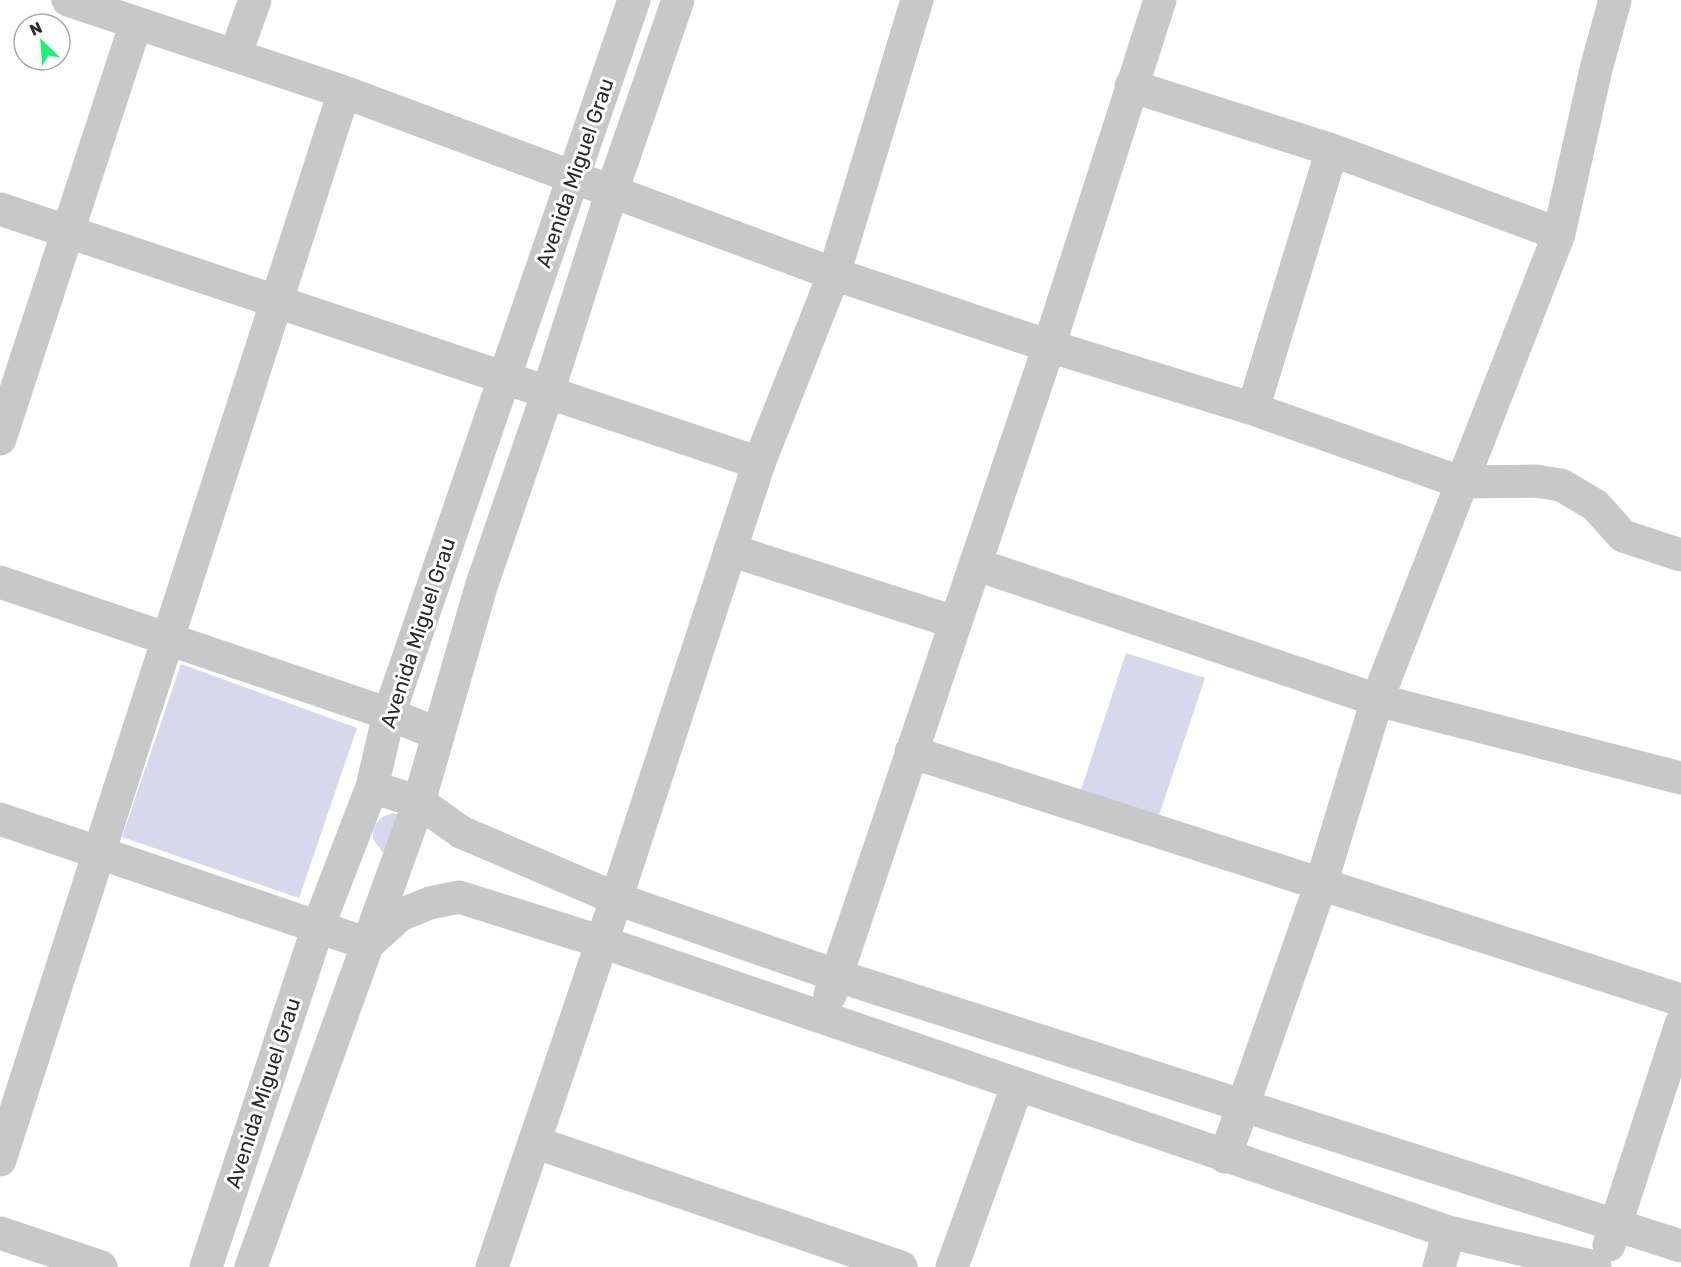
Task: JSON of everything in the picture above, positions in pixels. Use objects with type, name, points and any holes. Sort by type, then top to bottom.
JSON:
[{"type":"street","points":[[68,0],[344,92],[834,274],[1049,346],[1252,409],[1460,482],[1536,481],[1561,485],[1595,505],[1623,536],[1681,555]]},
{"type":"street","points":[[235,56],[255,0]]},
{"type":"street","name":"Avenida Miguel Grau","points":[[206,1267],[318,927],[372,787],[389,714],[634,0]]},
{"type":"street","name":"Avenida Miguel Grau","points":[[251,1267],[419,802],[481,587],[548,392],[612,191],[678,0]]},
{"type":"street","points":[[492,1267],[617,899],[759,463],[834,274],[916,0]]},
{"type":"street","points":[[821,1017],[838,976],[910,752],[1049,346],[1160,0]]},
{"type":"street","points":[[1225,1157],[1322,884],[1377,700],[1460,482],[1559,234],[1596,69],[1606,3]]},
{"type":"street","points":[[0,439],[136,23]]},
{"type":"street","points":[[1131,86],[1332,150],[1559,234]]},
{"type":"street","points":[[0,1160],[344,92]]},
{"type":"street","points":[[1252,409],[1332,150]]},
{"type":"street","points":[[0,209],[504,380],[548,392],[759,463]]},
{"type":"street","points":[[730,550],[954,622]]},
{"type":"street","points":[[975,564],[1377,700],[1681,778]]},
{"type":"street","points":[[0,582],[389,714],[438,734]]},
{"type":"street","points":[[910,752],[1681,1000]]},
{"type":"street","points":[[372,787],[419,802],[461,831],[617,899],[838,976],[1244,1104],[1681,1246]]},
{"type":"street","points":[[0,819],[368,944],[400,915],[430,903],[459,897],[602,942],[1449,1232],[1595,1267]]},
{"type":"street","points":[[1602,1267],[1614,1224],[1681,1024]]},
{"type":"street","points":[[952,1267],[1018,1083]]},
{"type":"street","points":[[534,1142],[901,1267]]},
{"type":"street","points":[[1439,1267],[1449,1232]]},
{"type":"street","points":[[0,1233],[101,1267]]},
{"type":"shaded area","points":[[1126,653],[1205,678],[1158,818],[1080,793]]},
{"type":"shaded area","points":[[181,664],[357,728],[299,898],[122,837]]},
{"type":"shaded area","points":[[393,813],[400,815],[383,853],[373,839],[374,829],[380,819]]}]
